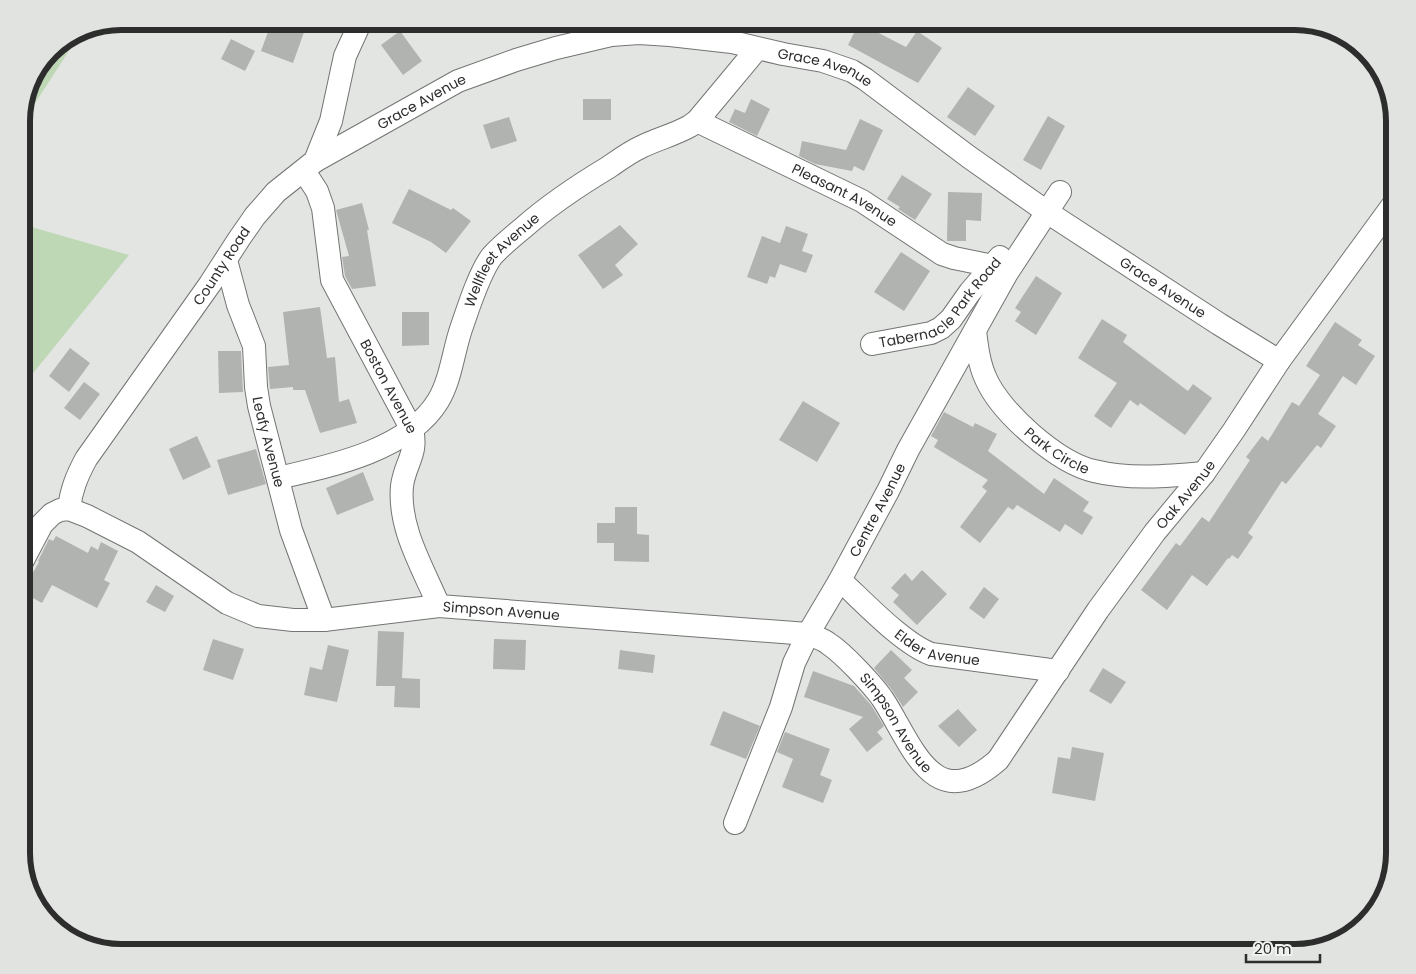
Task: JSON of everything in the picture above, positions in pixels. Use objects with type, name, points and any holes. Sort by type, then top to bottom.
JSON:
[{"type":"street","points":[[310,166],[331,121],[345,56],[357,30]]},
{"type":"street","name":"Grace Avenue","points":[[310,166],[458,80],[556,48],[611,35],[639,33],[723,41],[823,61],[852,71],[865,78],[969,157],[1048,212],[1279,361]]},
{"type":"street","name":"Wellfleet Avenue","points":[[278,478],[315,470],[354,458],[396,440],[412,430],[427,417],[449,377],[457,342],[483,272],[497,251],[539,214],[590,178],[640,147],[683,130],[697,121],[757,49]]},
{"type":"street","name":"Pleasant Avenue","points":[[697,121],[862,201],[942,254],[993,266]]},
{"type":"street","name":"County Road","points":[[69,509],[75,479],[86,459],[210,284],[239,239],[276,192],[310,166]]},
{"type":"street","name":"Boston Avenue","points":[[310,166],[323,208],[332,280],[412,430],[415,442],[402,486],[404,515],[409,536],[439,606]]},
{"type":"street","name":"Centre Avenue","points":[[735,823],[781,707],[794,663],[808,634],[840,580],[908,450],[974,331],[1028,240],[1060,192]]},
{"type":"street","name":"Oak Avenue","points":[[972,778],[986,771],[998,760],[1098,610],[1204,473],[1279,361],[1386,214]]},
{"type":"street","name":"Tabernacle Park Road","points":[[872,344],[932,334],[941,328],[951,319],[970,292],[1011,246],[1028,240]]},
{"type":"street","name":"Leafy Avenue","points":[[226,260],[238,305],[254,346],[259,406],[291,530],[324,620]]},
{"type":"street","name":"Park Circle","points":[[974,331],[978,355],[986,380],[997,398],[1036,438],[1062,456],[1081,467],[1094,471],[1130,476],[1153,478],[1204,473]]},
{"type":"street","points":[[30,548],[42,524],[52,514],[60,510],[69,509]]},
{"type":"street","name":"Simpson Avenue","points":[[69,509],[138,542],[227,603],[242,611],[258,616],[293,620],[324,620],[439,606],[808,634],[828,643],[846,658],[881,698],[910,746],[932,774],[956,781],[972,778]]},
{"type":"street","name":"Elder Avenue","points":[[840,580],[907,641],[922,651],[1058,671]]},
{"type":"green space","points":[[73,44],[31,110],[33,98],[42,76],[53,61]]},
{"type":"green space","points":[[30,227],[129,255],[30,377]]},
{"type":"building","points":[[269,30],[305,30],[293,63],[261,51]]},
{"type":"building","points":[[856,30],[873,30],[906,47],[917,31],[942,48],[918,83],[848,45]]},
{"type":"building","points":[[400,31],[422,61],[403,75],[381,45]]},
{"type":"building","points":[[231,39],[255,51],[245,71],[221,59]]},
{"type":"building","points":[[968,87],[995,106],[975,136],[947,117]]},
{"type":"building","points":[[583,99],[611,99],[611,120],[583,120]]},
{"type":"building","points":[[751,99],[770,109],[757,136],[729,122],[735,109],[745,113]]},
{"type":"building","points":[[1048,116],[1065,126],[1041,170],[1023,160]]},
{"type":"building","points":[[509,117],[517,141],[491,149],[483,125]]},
{"type":"building","points":[[860,119],[883,130],[864,171],[854,166],[852,171],[815,164],[799,156],[802,141],[846,150]]},
{"type":"building","points":[[902,175],[932,194],[915,220],[887,199]]},
{"type":"building","points":[[409,189],[451,210],[453,208],[471,221],[446,253],[431,242],[392,223]]},
{"type":"building","points":[[948,192],[982,193],[981,221],[966,220],[966,241],[947,241]]},
{"type":"building","points":[[362,203],[369,230],[367,230],[376,286],[352,289],[345,276],[342,257],[349,256],[336,210]]},
{"type":"building","points":[[620,225],[638,244],[615,265],[623,275],[603,289],[578,255]]},
{"type":"building","points":[[786,226],[808,234],[802,251],[813,255],[806,273],[780,264],[775,278],[770,276],[767,284],[747,277],[762,236],[780,243]]},
{"type":"building","points":[[901,252],[930,271],[904,311],[874,292]]},
{"type":"building","points":[[1036,276],[1062,293],[1036,335],[1015,321],[1021,312],[1015,308]]},
{"type":"building","points":[[320,307],[327,358],[335,357],[339,402],[349,399],[357,423],[320,433],[305,390],[293,390],[293,387],[270,389],[268,367],[289,365],[283,312]]},
{"type":"building","points":[[402,312],[429,312],[429,345],[402,346]]},
{"type":"building","points":[[1102,319],[1127,335],[1123,342],[1188,391],[1193,384],[1212,398],[1185,435],[1140,403],[1138,406],[1130,400],[1111,428],[1094,416],[1117,383],[1078,358]]},
{"type":"building","points":[[1335,322],[1362,340],[1358,345],[1375,356],[1356,385],[1343,376],[1318,414],[1336,426],[1321,448],[1317,445],[1286,484],[1282,481],[1248,533],[1253,537],[1238,559],[1232,555],[1228,558],[1207,586],[1192,575],[1167,610],[1141,590],[1176,543],[1180,546],[1202,517],[1209,522],[1250,460],[1246,457],[1262,436],[1268,441],[1292,402],[1299,406],[1320,375],[1306,366]]},
{"type":"building","points":[[70,348],[90,363],[69,392],[49,376]]},
{"type":"building","points":[[218,351],[241,351],[243,392],[219,393]]},
{"type":"building","points":[[84,382],[100,394],[80,420],[64,408]]},
{"type":"building","points":[[803,401],[840,423],[817,462],[779,440]]},
{"type":"building","points":[[944,412],[973,427],[975,423],[997,434],[988,451],[1044,494],[1054,478],[1089,502],[1083,511],[1093,517],[1082,535],[1065,524],[1060,532],[1017,505],[1013,510],[1008,507],[980,543],[960,527],[987,491],[982,487],[988,480],[934,447],[938,440],[931,436]]},
{"type":"building","points":[[197,436],[211,467],[183,480],[169,449]]},
{"type":"building","points":[[256,449],[266,484],[228,495],[217,460]]},
{"type":"building","points":[[363,472],[374,500],[337,515],[326,488]]},
{"type":"building","points":[[615,507],[637,507],[637,534],[649,535],[649,562],[614,561],[614,543],[597,543],[597,523],[615,523]]},
{"type":"building","points":[[56,536],[88,553],[91,546],[98,550],[101,542],[118,551],[104,580],[110,583],[97,608],[52,585],[42,603],[30,596],[30,578],[49,539],[53,541]]},
{"type":"building","points":[[922,570],[947,594],[917,625],[893,602],[899,595],[891,588],[905,573],[912,581]]},
{"type":"building","points":[[156,585],[174,596],[165,612],[146,602]]},
{"type":"building","points":[[984,587],[999,599],[984,619],[969,608]]},
{"type":"building","points":[[378,631],[404,632],[402,678],[420,679],[420,708],[394,707],[395,686],[376,686]]},
{"type":"building","points":[[213,639],[244,649],[233,680],[203,670]]},
{"type":"building","points":[[494,639],[526,640],[525,670],[493,669]]},
{"type":"building","points":[[328,645],[349,650],[337,702],[304,695],[310,667],[322,670]]},
{"type":"building","points":[[620,650],[655,655],[653,673],[618,669]]},
{"type":"building","points":[[891,650],[912,670],[904,678],[918,692],[903,707],[874,668]]},
{"type":"building","points":[[1103,668],[1126,682],[1111,704],[1089,691]]},
{"type":"building","points":[[813,671],[854,686],[871,705],[884,726],[877,732],[883,739],[867,752],[849,729],[863,717],[804,697]]},
{"type":"building","points":[[958,709],[977,730],[959,747],[938,726]]},
{"type":"building","points":[[723,711],[760,726],[746,759],[710,745]]},
{"type":"building","points":[[785,732],[830,749],[820,775],[832,780],[823,803],[782,787],[793,759],[777,752]]},
{"type":"building","points":[[1072,747],[1104,753],[1095,801],[1052,793],[1058,757],[1070,759]]}]
